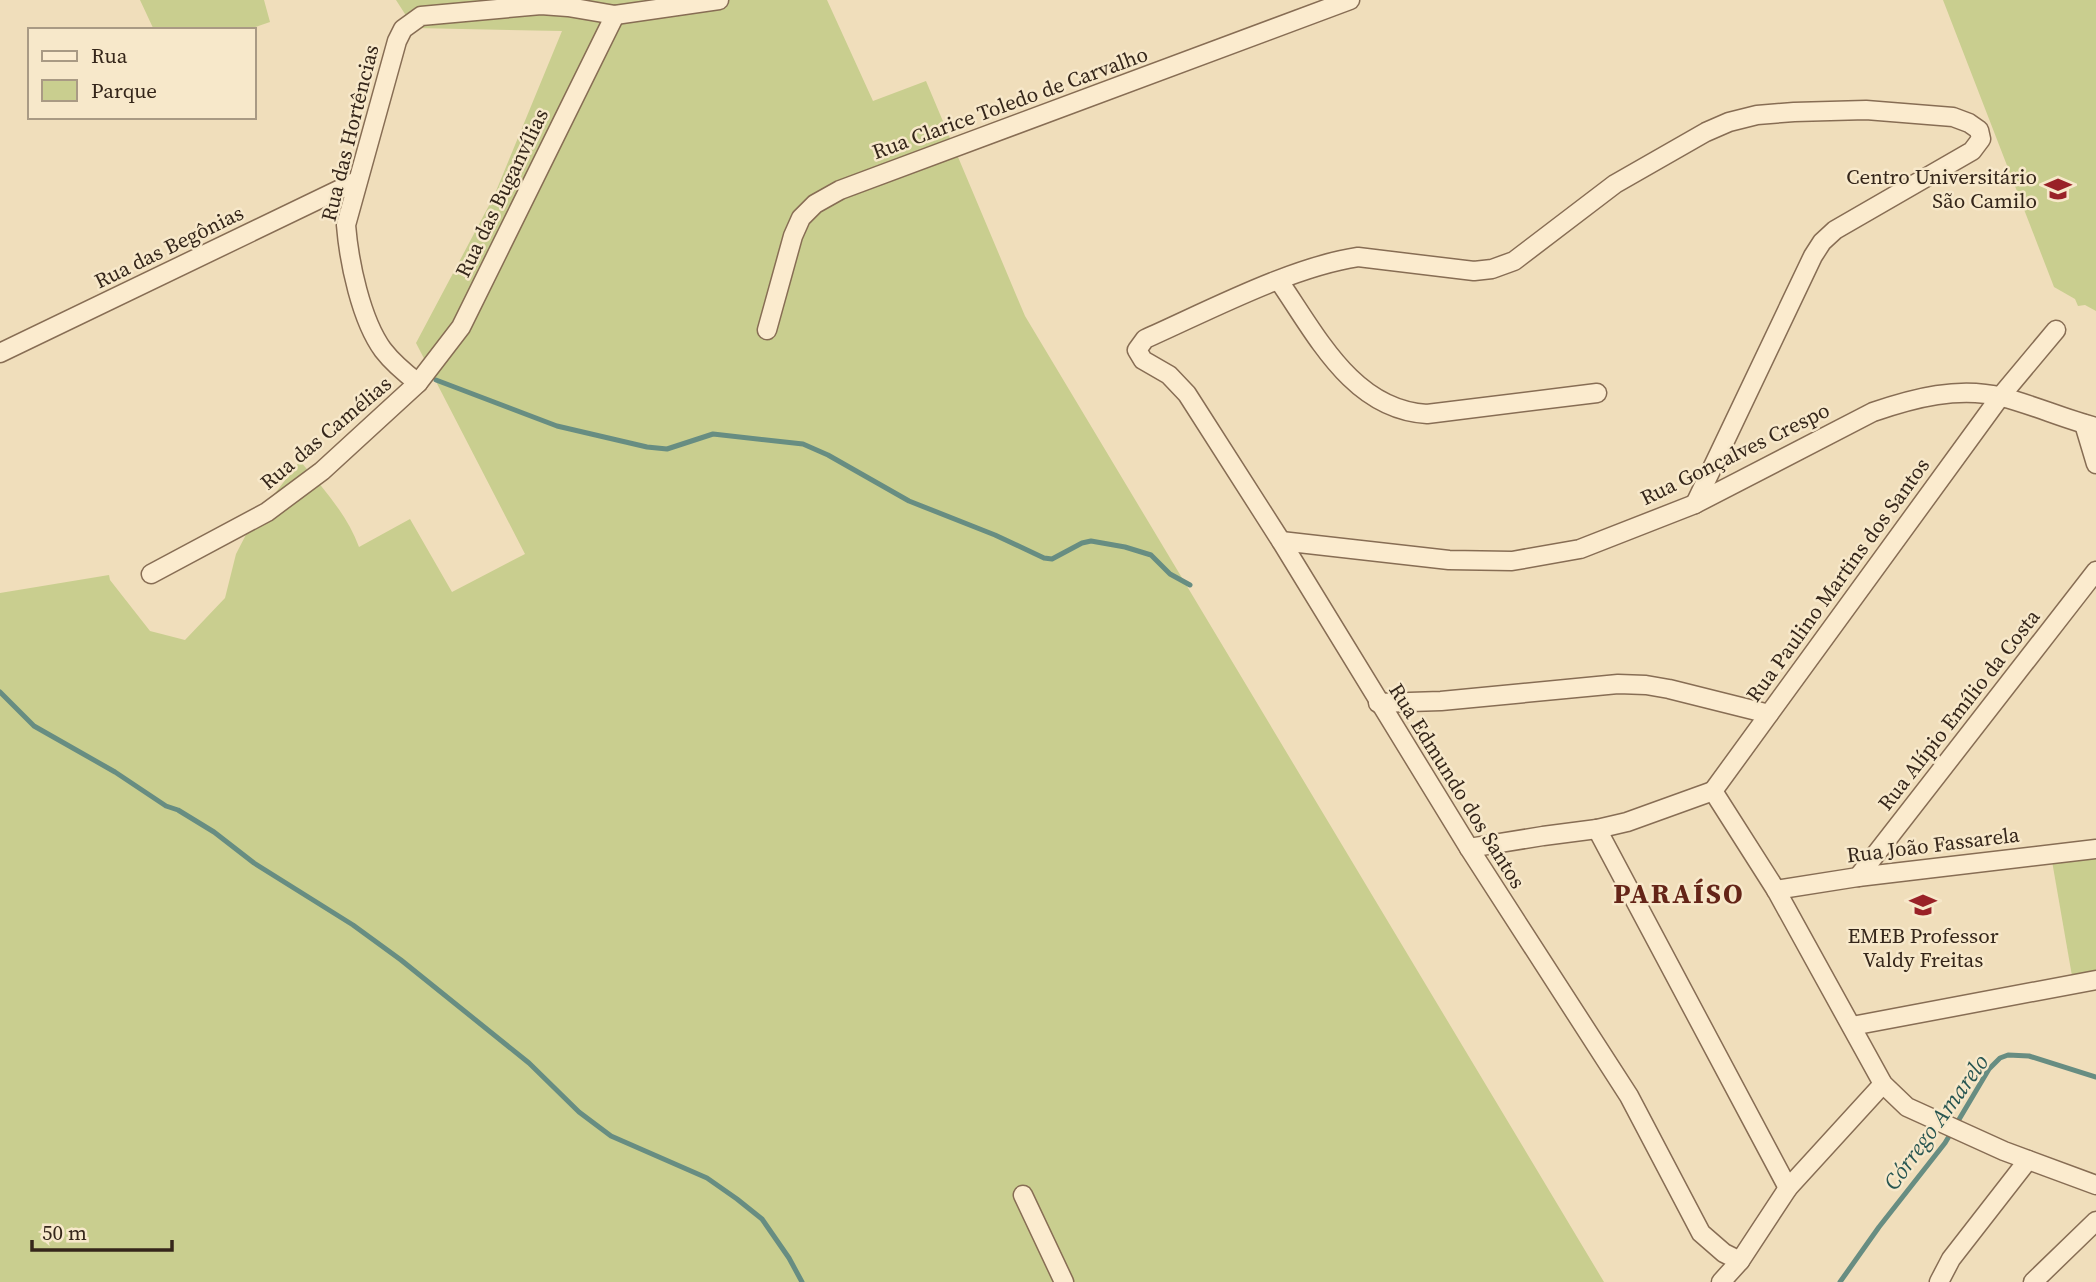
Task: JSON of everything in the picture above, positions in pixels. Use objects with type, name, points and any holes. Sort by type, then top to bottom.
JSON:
[{"type":"street","name":"Rua das Hortências","points":[[418,383],[396,366],[370,328],[349,256],[346,225],[397,41],[403,29],[421,16],[541,5],[568,6],[615,15],[719,0]]},
{"type":"street","name":"Rua Clarice Toledo de Carvalho","points":[[766,330],[793,236],[801,218],[815,204],[840,190],[1350,0]]},
{"type":"street","name":"Rua das Buganvílias","points":[[418,383],[461,327],[615,15]]},
{"type":"street","points":[[1597,393],[1427,414],[1395,409],[1358,386],[1335,362],[1279,281],[1358,257],[1474,271],[1492,269],[1514,261],[1615,184],[1706,132],[1729,122],[1757,116],[1866,110],[1953,117],[1979,130],[1981,139],[1972,151],[1835,230],[1822,242],[1695,504]]},
{"type":"street","name":"Rua das Begônias","points":[[0,353],[357,181]]},
{"type":"street","name":"Rua Edmundo dos Santos","points":[[1279,281],[1144,339],[1137,350],[1139,356],[1179,383],[1281,541],[1378,704],[1629,1096],[1701,1233],[1718,1249],[1740,1261]]},
{"type":"street","name":"Rua Paulino Martins dos Santos","points":[[1713,791],[2000,397],[2056,330]]},
{"type":"street","name":"Rua das Camélias","points":[[151,574],[267,512],[322,471],[418,383]]},
{"type":"street","name":"Rua Gonçalves Crespo","points":[[1281,541],[1449,560],[1511,561],[1580,549],[1695,504],[1873,412],[1903,402],[1966,392],[2000,397],[2090,425]]},
{"type":"street","points":[[2090,425],[2096,464]]},
{"type":"street","name":"Rua Alípio Emílio da Costa","points":[[1858,877],[2096,571]]},
{"type":"street","points":[[1378,704],[1441,701],[1618,684],[1646,685],[1769,714]]},
{"type":"street","points":[[1469,848],[1627,822],[1713,791],[1776,890],[1883,1084],[1907,1107],[1944,1125],[2096,1185]]},
{"type":"street","points":[[1597,829],[1788,1188]]},
{"type":"street","name":"Rua João Fassarela","points":[[1776,890],[1858,877],[2096,849]]},
{"type":"street","points":[[1852,1026],[2096,980]]},
{"type":"street","points":[[1721,1282],[1740,1261],[1788,1188],[1883,1084]]},
{"type":"street","points":[[1939,1282],[1951,1259],[2028,1160]]},
{"type":"street","points":[[1023,1195],[1064,1282]]},
{"type":"street","points":[[2033,1282],[2092,1229]]},
{"type":"green space","points":[[140,0],[264,0],[270,22],[253,28],[153,28]]},
{"type":"green space","points":[[396,0],[827,0],[873,101],[926,81],[1025,316],[1604,1282],[0,1282],[0,593],[109,575],[110,580],[150,631],[185,640],[225,598],[236,554],[252,523],[300,461],[341,512],[359,547],[410,519],[452,592],[525,554],[416,343],[494,196],[562,31],[414,28]]},
{"type":"green space","name":"Centro Universitário São Camilo","points":[[1943,0],[2096,0],[2096,311],[2085,305],[2078,306],[2075,299],[2054,287]]},
{"type":"green space","points":[[2096,859],[2096,971],[2072,976],[2052,861]]},
{"type":"waterway","points":[[436,380],[557,426],[647,447],[667,449],[713,434],[803,444],[828,455],[909,501],[995,535],[1044,558],[1052,559],[1091,541],[1125,547],[1151,555],[1170,574],[1190,585]]},
{"type":"waterway","points":[[0,692],[34,726],[214,832],[254,863],[353,925],[529,1063],[579,1112],[611,1136],[707,1178],[737,1199],[762,1219],[802,1282]]},
{"type":"waterway","name":"Córrego Amarelo","points":[[1840,1282],[1945,1143],[1989,1069],[2000,1058],[2008,1055],[2029,1056],[2096,1077]]},
{"type":"place","name":"Centro Universitário São Camilo","points":[[2058,189]]},
{"type":"place","name":"EMEB Professor Valdy Freitas","points":[[1923,905]]},
{"type":"district","name":"PARAÍSO","points":[[1679,893]]}]
